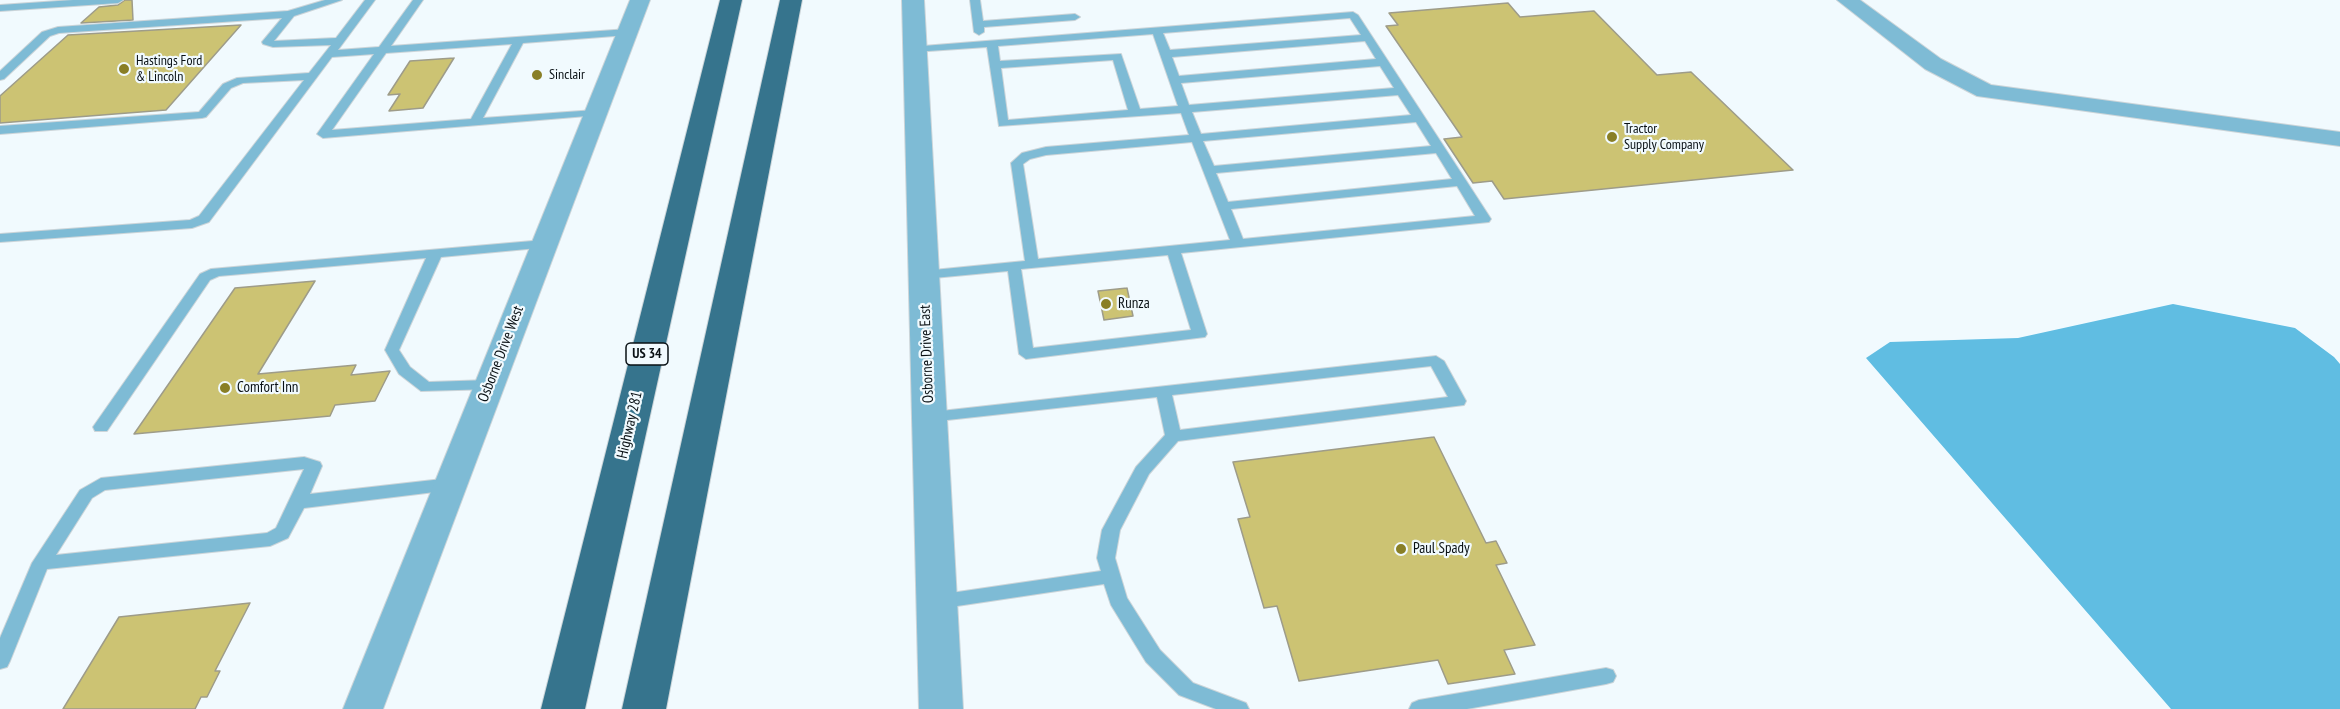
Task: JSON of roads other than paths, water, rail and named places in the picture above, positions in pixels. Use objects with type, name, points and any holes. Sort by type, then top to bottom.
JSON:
[{"type":"highway","name":"Highway 281","points":[[562,709],[731,0]]},
{"type":"highway","points":[[644,709],[790,0]]},
{"type":"street","name":"Osborne Drive West","points":[[363,709],[640,0]]},
{"type":"street","name":"Osborne Drive East","points":[[912,0],[941,709]]},
{"type":"street","points":[[1846,0],[1934,64],[1985,91],[2340,139]]},
{"type":"lane","points":[[0,8],[118,0]]},
{"type":"lane","points":[[0,77],[46,34],[58,30],[290,14],[304,8],[338,0]]},
{"type":"lane","points":[[0,238],[192,224],[204,219],[370,0]]},
{"type":"lane","points":[[418,0],[323,134],[595,114]]},
{"type":"lane","points":[[975,0],[978,24],[995,65],[1003,124],[1402,91]]},
{"type":"lane","points":[[290,14],[267,42],[273,44],[339,40]]},
{"type":"lane","points":[[914,49],[1353,15],[1484,219],[923,275]]},
{"type":"lane","points":[[978,24],[1075,17]]},
{"type":"lane","points":[[1157,30],[1238,244]]},
{"type":"lane","points":[[329,54],[628,32]]},
{"type":"lane","points":[[1165,54],[1368,38]]},
{"type":"lane","points":[[475,122],[519,40]]},
{"type":"lane","points":[[995,65],[1117,56],[1135,113]]},
{"type":"lane","points":[[1175,80],[1383,62]]},
{"type":"lane","points":[[0,130],[202,115],[227,86],[241,81],[312,76]]},
{"type":"lane","points":[[1032,264],[1017,163],[1026,156],[1046,151],[1419,118]]},
{"type":"lane","points":[[1209,170],[1439,149]]},
{"type":"lane","points":[[1223,206],[1461,182]]},
{"type":"lane","points":[[101,427],[205,277],[216,272],[544,244]]},
{"type":"lane","points":[[1014,266],[1026,354],[1200,334],[1173,250]]},
{"type":"lane","points":[[435,254],[392,350],[404,370],[426,387],[489,385]]},
{"type":"lane","points":[[929,417],[1436,360],[1458,401],[1173,436],[1142,471],[1111,530],[1106,558],[1118,600],[1153,656],[1186,689],[1239,709]]},
{"type":"lane","points":[[1163,390],[1173,436]]},
{"type":"lane","points":[[0,661],[41,563],[86,494],[101,484],[304,463],[314,466],[282,533],[270,539],[41,563]]},
{"type":"lane","points":[[298,502],[451,484]]},
{"type":"lane","points":[[937,602],[1111,576]]},
{"type":"lane","points":[[1419,709],[1606,676]]},
{"type":"water","points":[[2173,304],[2295,328],[2340,364],[2340,709],[2171,709],[1866,358],[1890,342],[2018,338]]},
{"type":"place","name":"Hastings Ford & Lincoln","points":[[124,69]]},
{"type":"place","name":"Sinclair","points":[[537,75]]},
{"type":"place","name":"Tractor Supply Company","points":[[1612,137]]},
{"type":"place","name":"Runza","points":[[1106,304]]},
{"type":"place","name":"Comfort Inn","points":[[225,388]]},
{"type":"place","name":"Paul Spady","points":[[1401,549]]}]
